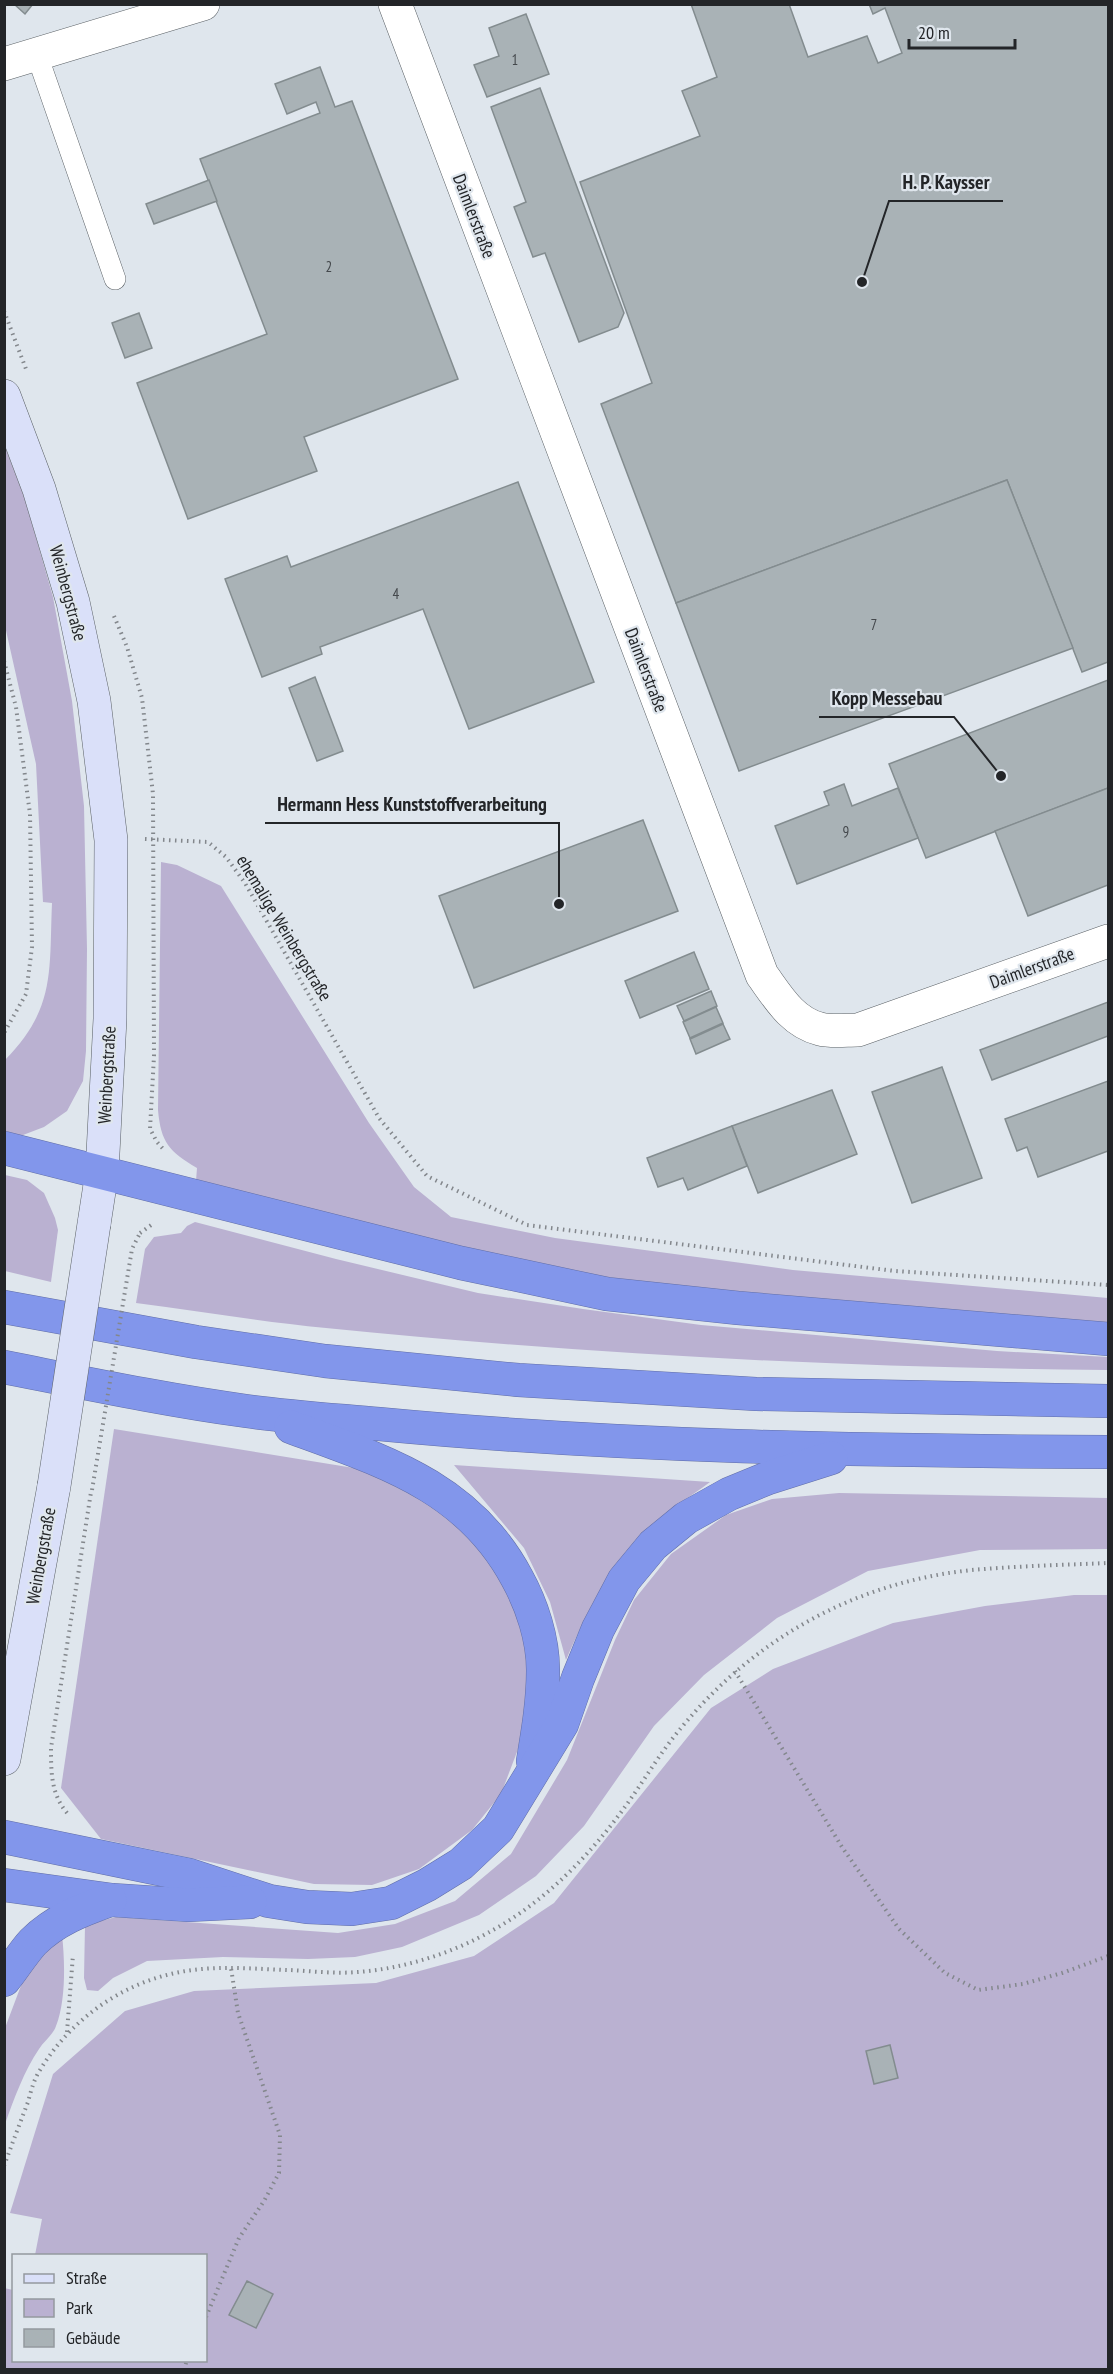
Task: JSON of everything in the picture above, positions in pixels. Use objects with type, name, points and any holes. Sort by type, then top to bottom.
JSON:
[{"type":"highway","points":[[4,1148],[461,1263],[607,1294],[738,1308],[1108,1339]]},
{"type":"highway","points":[[4,1307],[196,1342],[302,1358],[518,1380],[756,1394],[1108,1401]]},
{"type":"highway","points":[[4,1367],[118,1390],[249,1412],[459,1432],[588,1441],[853,1450],[1108,1452]]},
{"type":"highway","points":[[249,1412],[404,1472],[446,1496],[481,1526],[505,1555],[525,1592],[537,1628],[543,1668],[541,1709],[530,1778]]},
{"type":"highway","points":[[4,1837],[189,1875],[269,1901],[307,1907],[352,1910],[391,1903],[461,1864],[498,1829],[562,1724],[598,1629],[624,1580],[652,1545],[686,1518],[729,1494],[768,1478],[853,1450]]},
{"type":"highway","points":[[4,1885],[112,1900],[188,1905],[269,1901]]},
{"type":"highway","points":[[4,1980],[33,1943],[56,1923],[77,1912],[112,1900]]},
{"type":"street","points":[[4,64],[204,4]]},
{"type":"street","name":"Daimlerstraße","points":[[395,4],[762,975],[787,1009],[801,1021],[820,1029],[858,1030],[1108,941]]},
{"type":"street","name":"Weinbergstraße","points":[[4,396],[39,489],[73,602],[94,701],[111,840],[110,1019],[102,1172],[54,1486],[4,1760]]},
{"type":"lane","points":[[37,55],[115,279]]},
{"type":"path","points":[[4,661],[16,707],[30,814],[32,947],[26,994],[4,1033]]},
{"type":"path","name":"ehemalige Weinbergstraße","points":[[111,840],[154,838],[208,842],[226,857],[245,883],[379,1118],[427,1176],[527,1225],[895,1271],[1108,1285]]},
{"type":"path","points":[[73,1820],[63,1809],[53,1790],[51,1748],[132,1249],[140,1233],[148,1225],[179,1217],[186,1194],[188,1170],[157,1142],[150,1129],[154,1056],[154,838]]},
{"type":"path","points":[[1108,1563],[970,1570],[887,1587],[831,1609],[787,1632],[735,1671],[842,1847],[899,1929],[945,1973],[978,1990],[1023,1984],[1108,1956]]},
{"type":"path","points":[[207,2315],[239,2238],[264,2201],[279,2173],[279,2135],[238,2013],[231,1968]]},
{"type":"path","points":[[4,2166],[38,2073],[67,2032]]},
{"type":"green space","points":[[4,444],[25,499],[53,597],[72,701],[84,806],[87,949],[86,1051],[83,1081],[67,1111],[44,1127],[23,1135],[5,1135],[5,1060],[22,1041],[41,1005],[49,969],[52,903],[43,902],[36,764],[5,626]]},
{"type":"green space","points":[[161,862],[177,865],[221,886],[369,1123],[414,1187],[451,1217],[555,1238],[793,1270],[1108,1298],[1108,1325],[792,1299],[554,1271],[196,1181],[197,1168],[168,1145],[159,1121]]},
{"type":"green space","points":[[5,1175],[27,1180],[44,1193],[55,1218],[58,1230],[51,1282],[5,1271]]},
{"type":"green space","points":[[195,1222],[478,1293],[701,1325],[997,1351],[1108,1357],[1108,1370],[814,1363],[619,1352],[326,1328],[136,1303],[145,1249],[154,1237],[181,1233]]},
{"type":"green space","points":[[114,1429],[354,1468],[400,1483],[443,1509],[477,1542],[518,1608],[528,1659],[530,1703],[520,1744],[501,1794],[472,1830],[419,1869],[372,1885],[314,1884],[101,1839],[61,1788]]},
{"type":"green space","points":[[454,1465],[710,1482],[657,1521],[623,1556],[601,1589],[566,1660],[550,1602],[524,1548]]},
{"type":"green space","points":[[839,1493],[1108,1498],[1108,1549],[980,1550],[868,1571],[777,1618],[704,1675],[654,1726],[584,1826],[536,1876],[479,1915],[402,1947],[355,1957],[308,1959],[223,1957],[147,1961],[113,1978],[98,1991],[87,1990],[84,1978],[85,1925],[116,1917],[338,1933],[395,1924],[455,1901],[511,1854],[567,1760],[615,1640],[634,1600],[671,1554],[726,1515],[772,1499]]},
{"type":"green space","points":[[1074,1595],[1108,1595],[1108,2369],[5,2369],[4,2288],[12,2290],[12,2362],[207,2362],[207,2254],[35,2254],[42,2219],[10,2213],[53,2074],[125,2011],[194,1991],[376,1983],[474,1956],[554,1903],[711,1708],[773,1669],[893,1623],[985,1606]]},
{"type":"green space","points":[[62,1935],[64,1981],[62,2005],[56,2026],[29,2066],[5,2124],[5,2028],[25,1975]]},
{"type":"building","points":[[14,4],[33,4],[25,14]]},
{"type":"building","points":[[691,4],[789,4],[808,57],[867,36],[878,63],[902,53],[885,8],[873,14],[869,4],[1108,4],[1108,662],[1082,672],[1007,480],[676,603],[601,404],[652,383],[580,182],[700,136],[682,91],[717,77]]},
{"type":"building","points":[[526,14],[549,74],[487,97],[474,65],[499,56],[489,28]]},
{"type":"building","points":[[320,67],[335,107],[352,101],[458,379],[304,437],[317,471],[188,519],[137,383],[267,334],[200,159],[320,113],[316,102],[287,114],[275,84]]},
{"type":"building","points":[[540,88],[624,313],[618,327],[579,342],[545,253],[533,257],[514,207],[526,202],[491,107]]},
{"type":"building","points":[[209,180],[217,201],[154,224],[146,204]]},
{"type":"building","points":[[139,313],[152,348],[125,358],[112,323]]},
{"type":"building","points":[[1007,480],[1073,648],[739,771],[676,603]]},
{"type":"building","points":[[518,482],[594,682],[469,729],[423,609],[320,647],[322,654],[262,677],[225,579],[287,556],[291,567]]},
{"type":"building","points":[[315,677],[343,751],[317,761],[289,688]]},
{"type":"building","points":[[1108,680],[1108,788],[926,858],[889,764]]},
{"type":"building","points":[[844,784],[852,806],[898,788],[918,838],[797,884],[775,826],[829,805],[824,792]]},
{"type":"building","points":[[1108,788],[1108,885],[1028,916],[995,831]]},
{"type":"building","points":[[643,820],[678,911],[474,988],[439,896]]},
{"type":"building","points":[[694,952],[709,989],[640,1018],[625,981]]},
{"type":"building","points":[[711,991],[717,1006],[684,1021],[677,1006]]},
{"type":"building","points":[[1108,1002],[1108,1036],[992,1080],[980,1050]]},
{"type":"building","points":[[716,1007],[723,1023],[690,1038],[683,1022]]},
{"type":"building","points":[[723,1024],[730,1039],[696,1054],[690,1039]]},
{"type":"building","points":[[942,1067],[982,1178],[912,1203],[872,1092]]},
{"type":"building","points":[[1108,1081],[1108,1151],[1038,1177],[1027,1147],[1017,1151],[1005,1119]]},
{"type":"building","points":[[832,1090],[857,1154],[758,1193],[732,1126]]},
{"type":"building","points":[[732,1126],[747,1166],[688,1190],[683,1178],[658,1187],[647,1158]]},
{"type":"building","points":[[890,2045],[898,2078],[874,2084],[866,2051]]},
{"type":"building","points":[[247,2281],[273,2294],[256,2328],[229,2315]]},
{"type":"place","name":"H. P. Kaysser","points":[[862,282]]},
{"type":"place","name":"Kopp Messebau","points":[[1001,776]]},
{"type":"place","name":"Hermann Hess Kunststoffverarbeitung","points":[[559,904]]}]
